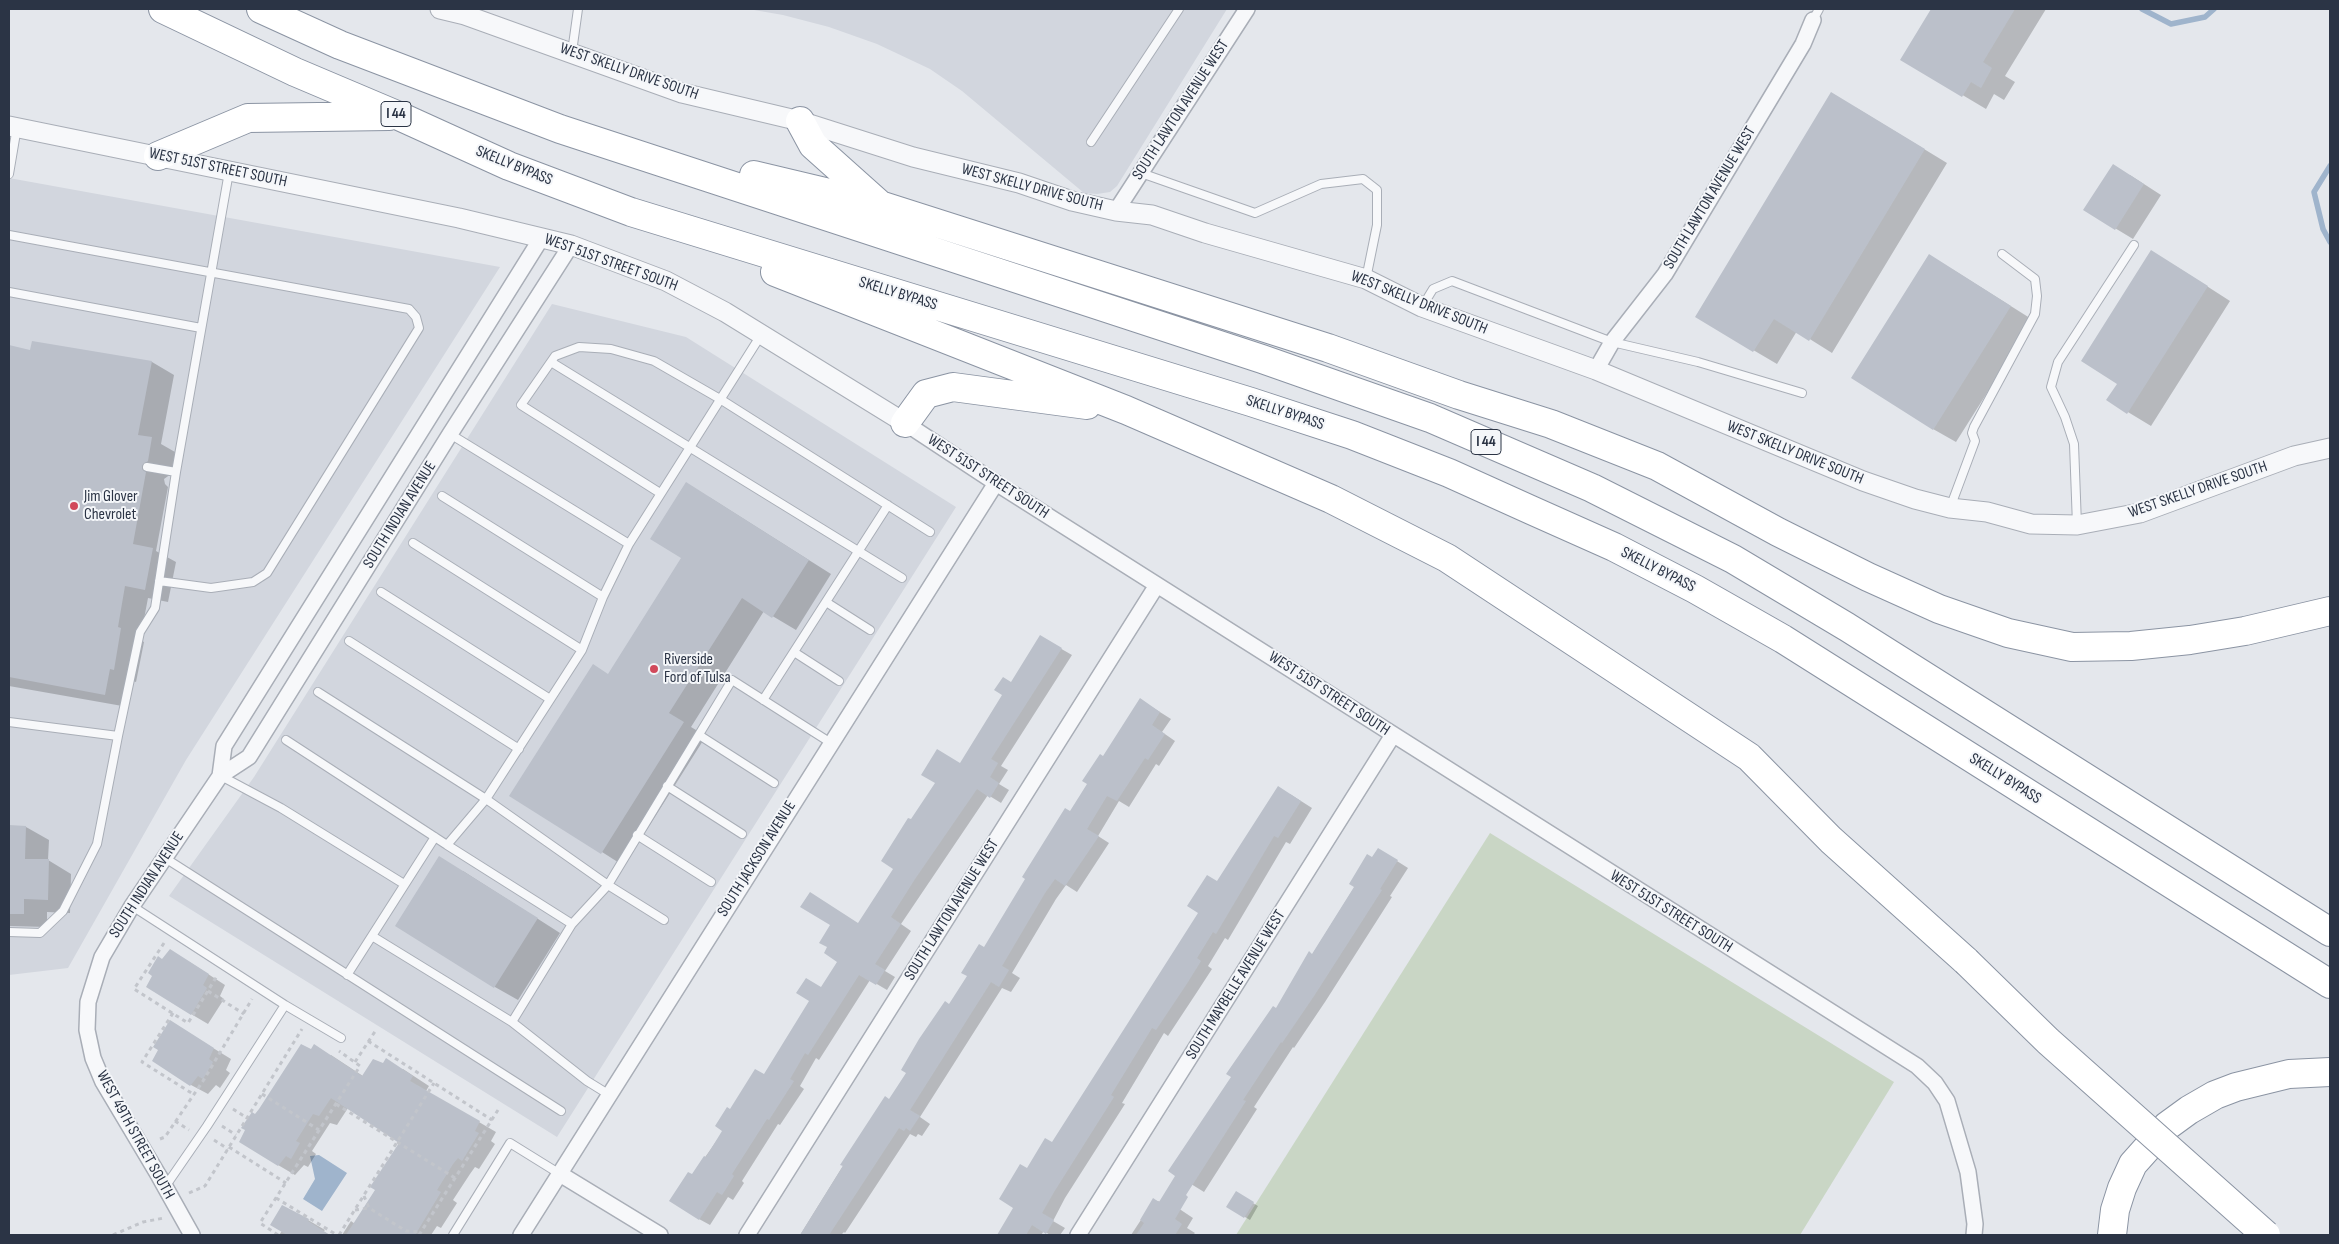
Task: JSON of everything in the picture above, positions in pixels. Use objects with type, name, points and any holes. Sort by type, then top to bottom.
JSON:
[{"type":"highway","name":"SKELLY BYPASS","points":[[163,9],[295,72],[399,116],[509,166],[631,212],[1251,402],[1352,435],[1449,474],[1614,547],[1695,589],[1783,639],[2330,984]]},
{"type":"highway","name":"I 44","points":[[261,9],[340,45],[560,129],[1271,362],[1430,418],[1592,488],[1734,559],[1847,627],[2330,932]]},
{"type":"highway","points":[[158,156],[248,118],[399,116]]},
{"type":"highway","points":[[800,121],[814,145],[880,205]]},
{"type":"highway","points":[[560,129],[880,205],[1318,345],[1459,395],[1551,424],[1657,466],[1778,532],[1868,577],[1939,609],[2008,633],[2072,647],[2131,646],[2190,640],[2246,630],[2330,611]]},
{"type":"highway","points":[[631,212],[797,282],[1126,410],[1331,499],[1447,558],[1749,757],[1831,840],[1966,961],[2048,1041],[2266,1235]]},
{"type":"highway","points":[[906,423],[926,394],[953,387],[1126,410]]},
{"type":"highway","points":[[2112,1235],[2117,1203],[2133,1164],[2167,1126],[2181,1115],[2215,1094],[2236,1087],[2289,1074],[2330,1072]]},
{"type":"street","name":"WEST SKELLY DRIVE SOUTH","points":[[440,9],[466,15],[682,93],[800,121],[914,157],[1019,183],[1072,201],[1116,211],[1152,215],[1205,233],[1366,279],[1422,307],[1596,370],[1863,481],[1914,499],[1950,508],[1987,512],[2031,524],[2077,525],[2140,513],[2294,456],[2330,448]]},
{"type":"street","name":"SOUTH LAWTON AVENUE WEST","points":[[1116,211],[1247,9]]},
{"type":"street","name":"SOUTH LAWTON AVENUE WEST","points":[[1596,370],[1612,342],[1665,274],[1803,44],[1816,14]]},
{"type":"street","name":"WEST 51ST STREET SOUTH","points":[[13,126],[542,237],[571,245],[666,281],[762,333],[1917,1066],[1936,1083],[1947,1101],[1968,1172],[1976,1224],[1974,1235]]},
{"type":"street","name":"SOUTH INDIAN AVENUE","points":[[220,776],[224,746],[542,237]]},
{"type":"street","name":"SOUTH INDIAN AVENUE","points":[[88,1002],[102,957],[132,906],[220,776],[249,757],[450,434],[571,245]]},
{"type":"street","points":[[428,420],[450,434]]},
{"type":"street","name":"SOUTH JACKSON AVENUE","points":[[521,1235],[608,1094],[996,483]]},
{"type":"street","name":"SOUTH LAWTON AVENUE WEST","points":[[747,1235],[1157,585]]},
{"type":"street","name":"SOUTH MAYBELLE AVENUE WEST","points":[[1078,1235],[1394,735]]},
{"type":"street","name":"WEST 49TH STREET SOUTH","points":[[88,1002],[87,1030],[93,1058],[103,1082],[192,1235]]},
{"type":"street","points":[[560,1174],[660,1235]]},
{"type":"lane","points":[[572,52],[578,9]]},
{"type":"lane","points":[[1091,142],[1180,9]]},
{"type":"lane","points":[[9,174],[13,126]]},
{"type":"lane","points":[[9,932],[40,933],[63,910],[97,844],[140,632],[155,608],[176,472],[229,171]]},
{"type":"lane","points":[[1141,173],[1255,213],[1321,184],[1363,179],[1377,190],[1378,225],[1366,279]]},
{"type":"lane","points":[[9,235],[409,309],[416,317],[419,328],[267,573],[253,582],[211,588],[159,581]]},
{"type":"lane","points":[[2077,525],[2074,444],[2052,387],[2058,362],[2134,245]]},
{"type":"lane","points":[[1950,508],[1975,442],[1972,433],[1974,427],[2035,314],[2036,296],[2034,279],[2002,254]]},
{"type":"lane","points":[[1422,307],[1433,289],[1452,281],[1612,342],[1698,362],[1802,393]]},
{"type":"lane","points":[[9,292],[201,328]]},
{"type":"lane","points":[[447,845],[486,799],[582,650],[603,597],[629,544],[762,333]]},
{"type":"lane","points":[[660,493],[521,405],[555,356],[579,347],[611,349],[654,361],[720,400],[930,532]]},
{"type":"lane","points":[[551,362],[902,578]]},
{"type":"lane","points":[[450,434],[629,544]]},
{"type":"lane","points":[[147,467],[176,472]]},
{"type":"lane","points":[[442,496],[603,597]]},
{"type":"lane","points":[[763,700],[888,505]]},
{"type":"lane","points":[[413,543],[582,650]]},
{"type":"lane","points":[[381,592],[550,699]]},
{"type":"lane","points":[[826,602],[870,630]]},
{"type":"lane","points":[[349,641],[519,749]]},
{"type":"lane","points":[[794,652],[839,681]]},
{"type":"lane","points":[[512,1022],[572,924],[608,885],[732,680],[831,743]]},
{"type":"lane","points":[[318,692],[486,799],[608,885],[664,920]]},
{"type":"lane","points":[[9,722],[118,736]]},
{"type":"lane","points":[[699,735],[774,783]]},
{"type":"lane","points":[[286,740],[572,924]]},
{"type":"lane","points":[[220,776],[281,808],[404,884]]},
{"type":"lane","points":[[667,786],[742,834]]},
{"type":"lane","points":[[637,835],[711,882]]},
{"type":"lane","points":[[347,975],[435,837]]},
{"type":"lane","points":[[165,858],[561,1111]]},
{"type":"lane","points":[[132,906],[285,1005],[341,1038]]},
{"type":"lane","points":[[372,936],[512,1022],[587,1081],[608,1094]]},
{"type":"lane","points":[[165,1187],[285,1005]]},
{"type":"lane","points":[[452,1235],[510,1143],[560,1174]]},
{"type":"path","points":[[164,943],[134,989],[188,1023],[217,976]]},
{"type":"path","points":[[208,991],[244,1014]]},
{"type":"path","points":[[160,1140],[165,1137],[253,999]]},
{"type":"path","points":[[172,1013],[142,1062],[193,1094]]},
{"type":"path","points":[[189,1193],[205,1186],[304,1027],[295,1023]]},
{"type":"path","points":[[355,1062],[376,1030]]},
{"type":"path","points":[[368,1041],[492,1120]]},
{"type":"path","points":[[278,1235],[260,1223],[360,1066],[333,1047]]},
{"type":"path","points":[[276,1198],[338,1235],[434,1083]]},
{"type":"path","points":[[262,1094],[319,1130]]},
{"type":"path","points":[[336,1104],[455,1178]]},
{"type":"path","points":[[364,1196],[369,1208],[407,1233],[420,1234],[498,1110]]},
{"type":"path","points":[[229,1147],[286,1183]]},
{"type":"path","points":[[355,1210],[369,1208]]},
{"type":"path","points":[[112,1235],[143,1222],[161,1219],[179,1212]]},
{"type":"shaded area","points":[[598,9],[1227,9],[1117,186],[1110,192],[1097,194],[1084,193],[962,91],[930,69],[877,44],[829,27],[783,15],[754,10]]},
{"type":"shaded area","points":[[9,178],[500,267],[186,760],[68,968],[9,975]]},
{"type":"shaded area","points":[[552,304],[686,337],[956,507],[557,1137],[169,896],[254,777]]},
{"type":"green space","points":[[1490,833],[1894,1082],[1800,1235],[1236,1235]]},
{"type":"water","points":[[319,1155],[347,1173],[322,1211],[303,1199],[315,1179],[310,1156]]},
{"type":"building","points":[[1931,9],[2015,9],[1983,62],[1992,68],[1981,88],[1971,82],[1962,97],[1900,60]]},
{"type":"building","points":[[1831,92],[1925,149],[1809,341],[1774,319],[1753,352],[1695,317]]},
{"type":"building","points":[[2113,164],[2144,184],[2115,230],[2083,210]]},
{"type":"building","points":[[2151,250],[2208,286],[2127,414],[2106,400],[2117,384],[2081,361]]},
{"type":"building","points":[[1929,254],[2011,306],[1933,430],[1851,378]]},
{"type":"building","name":"Jim Glover Chevrolet","points":[[32,341],[152,361],[138,435],[152,437],[148,461],[142,466],[142,469],[146,472],[133,544],[153,548],[145,590],[125,586],[118,627],[121,628],[114,670],[110,669],[105,695],[9,677],[9,345],[30,350]]},
{"type":"building","name":"Riverside Ford of Tulsa","points":[[686,482],[809,560],[772,618],[742,598],[669,713],[684,722],[601,854],[509,796],[593,664],[608,674],[681,558],[650,539]]},
{"type":"building","points":[[1040,635],[1062,648],[991,759],[998,763],[990,777],[999,783],[990,798],[977,789],[915,879],[891,917],[901,924],[875,964],[885,970],[876,985],[859,975],[808,1055],[805,1053],[790,1079],[794,1081],[732,1174],[734,1176],[722,1195],[717,1192],[699,1220],[669,1201],[688,1172],[692,1174],[704,1156],[706,1157],[722,1131],[715,1126],[727,1107],[730,1109],[755,1069],[764,1074],[809,1001],[796,993],[806,978],[821,987],[837,962],[824,953],[827,947],[819,943],[830,925],[800,907],[810,892],[858,923],[893,869],[881,861],[908,818],[911,819],[935,783],[921,775],[937,749],[960,763],[1002,695],[994,690],[1003,677],[1011,682]]},
{"type":"building","points":[[1140,698],[1160,712],[1152,725],[1165,734],[1148,760],[1145,758],[1117,801],[1107,796],[1087,829],[1099,836],[1065,886],[1055,879],[1045,893],[1002,966],[1009,970],[999,987],[991,982],[910,1110],[920,1116],[910,1131],[906,1128],[904,1131],[899,1128],[829,1235],[800,1235],[843,1166],[840,1165],[885,1096],[889,1099],[906,1073],[901,1070],[919,1039],[945,1001],[949,1004],[967,976],[961,973],[979,944],[984,947],[1025,879],[1022,877],[1065,808],[1070,811],[1087,784],[1082,781],[1100,754],[1103,756]]},
{"type":"building","points":[[1278,786],[1301,801],[1278,838],[1274,836],[1216,934],[1213,932],[1197,958],[1201,961],[1188,982],[1156,1030],[1152,1028],[1111,1095],[1114,1097],[1042,1213],[1054,1220],[1046,1234],[1032,1225],[1026,1235],[997,1235],[1013,1208],[999,1199],[1020,1164],[1027,1168],[1045,1138],[1052,1142],[1198,913],[1187,906],[1207,875],[1217,881]]},
{"type":"building","points":[[9,825],[26,826],[25,859],[49,859],[48,900],[24,899],[24,914],[9,914]]},
{"type":"building","points":[[1378,848],[1398,860],[1380,889],[1382,890],[1314,996],[1243,1100],[1246,1101],[1186,1195],[1188,1197],[1175,1219],[1182,1224],[1175,1235],[1136,1235],[1144,1223],[1140,1220],[1153,1198],[1159,1202],[1175,1176],[1168,1171],[1231,1077],[1226,1074],[1273,1006],[1276,1008],[1309,951],[1312,954],[1354,887],[1349,884],[1367,854],[1372,857]]},
{"type":"building","points":[[439,856],[538,918],[494,988],[395,926]]},
{"type":"building","points":[[170,949],[209,974],[203,985],[207,988],[191,1015],[146,987],[152,976],[148,973],[158,956],[162,959]]},
{"type":"building","points":[[170,1020],[214,1048],[209,1059],[213,1062],[203,1079],[198,1076],[190,1086],[152,1061],[158,1050],[153,1047]]},
{"type":"building","points":[[301,1044],[311,1049],[314,1044],[362,1076],[373,1059],[383,1063],[386,1058],[413,1076],[410,1081],[480,1121],[475,1131],[479,1133],[462,1161],[458,1158],[453,1164],[437,1190],[441,1192],[415,1235],[346,1235],[375,1190],[370,1187],[399,1143],[331,1098],[319,1116],[313,1114],[296,1141],[300,1143],[291,1159],[286,1156],[278,1166],[239,1142],[245,1130],[241,1128],[252,1112],[255,1114],[259,1109]]},
{"type":"building","points":[[1236,1191],[1254,1202],[1244,1218],[1226,1207]]},
{"type":"building","points":[[282,1205],[309,1219],[308,1221],[330,1235],[287,1235],[270,1225]]},
{"type":"waterway","points":[[2142,9],[2171,24],[2205,17],[2214,9]]},
{"type":"waterway","points":[[2330,166],[2314,192],[2323,229],[2330,242]]},
{"type":"place","name":"Jim Glover Chevrolet","points":[[74,506]]},
{"type":"place","name":"Riverside Ford of Tulsa","points":[[654,669]]}]
